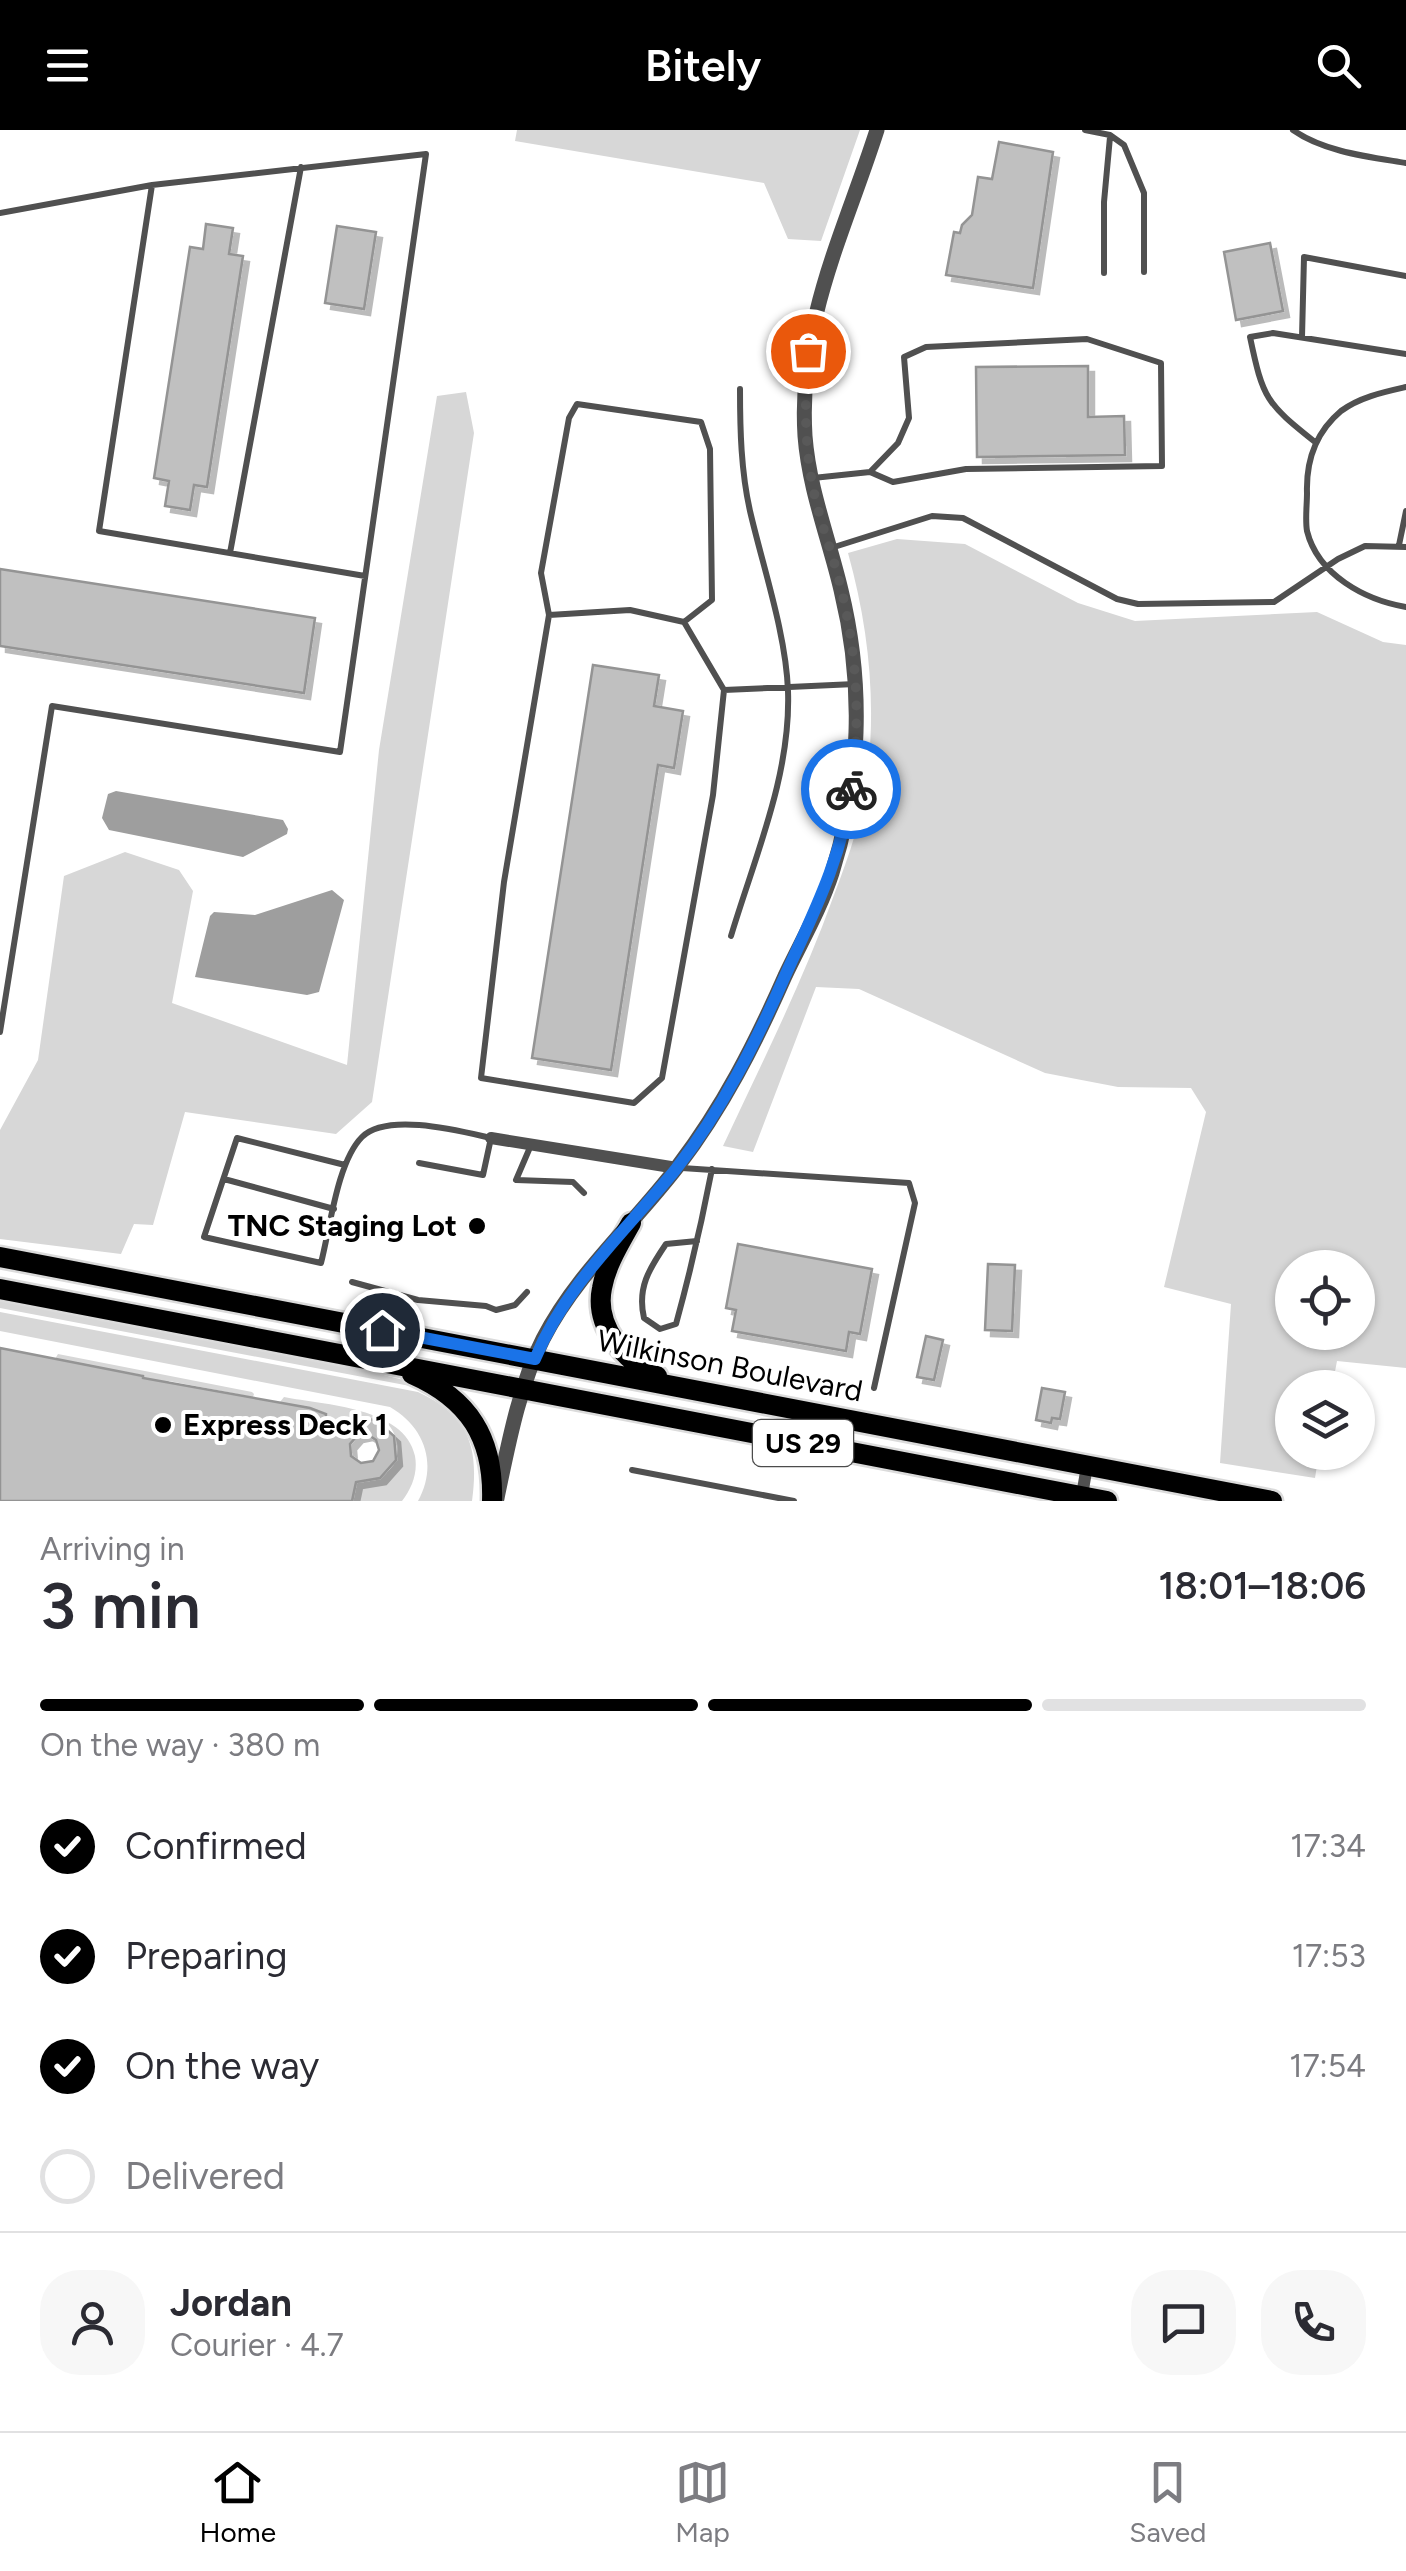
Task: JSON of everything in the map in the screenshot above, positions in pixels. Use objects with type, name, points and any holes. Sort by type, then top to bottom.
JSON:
[{"type":"main road","points":[[631,1223],[601,1289],[606,1327],[633,1362],[653,1374],[702,1391]]},
{"type":"main road","name":"Wilkinson Boulevard","points":[[0,1258],[1272,1501]]},
{"type":"main road","name":"Wilkinson Boulevard","points":[[0,1289],[1107,1501]]},
{"type":"main road","points":[[378,1360],[431,1382],[464,1407],[483,1441],[494,1501]]},
{"type":"street","points":[[494,1501],[535,1359],[560,1309],[677,1168],[730,1090],[767,1021],[832,872],[855,764],[856,684],[851,634],[811,478],[805,404],[808,351],[830,258],[877,130]]},
{"type":"street","points":[[491,1138],[677,1168]]},
{"type":"street","points":[[1082,1498],[1087,1466]]},
{"type":"lane","points":[[1085,130],[1110,135],[1124,144],[1144,193],[1144,272]]},
{"type":"lane","points":[[1293,130],[1303,138],[1337,149],[1406,163]]},
{"type":"lane","points":[[1104,273],[1104,202],[1110,135]]},
{"type":"lane","points":[[0,213],[152,185],[426,154],[340,752],[52,706],[0,1032]]},
{"type":"lane","points":[[230,553],[301,167]]},
{"type":"lane","points":[[152,185],[100,531],[365,576]]},
{"type":"lane","points":[[1302,338],[1304,257],[1406,276]]},
{"type":"lane","points":[[1315,442],[1274,409],[1259,381],[1250,337],[1273,333],[1406,354]]},
{"type":"lane","points":[[811,478],[870,472],[893,482],[966,469],[1162,466],[1161,363],[1087,339],[926,347],[904,357],[909,418],[898,443],[870,472]]},
{"type":"lane","points":[[1406,388],[1376,393],[1342,411],[1315,442],[1306,471],[1307,532],[1328,568],[1353,590],[1406,607]]},
{"type":"lane","points":[[730,936],[786,756],[788,687],[750,507],[740,440],[740,389]]},
{"type":"lane","points":[[550,615],[630,610],[684,622],[724,690],[712,794],[662,1078],[634,1103],[481,1078],[504,882],[550,615],[541,572],[569,418],[577,404],[701,422],[710,449],[712,600],[684,622]]},
{"type":"lane","points":[[830,548],[932,516],[963,518],[1117,599],[1138,604],[1274,602],[1338,559],[1365,546],[1402,546],[1406,511]]},
{"type":"lane","points":[[724,690],[856,684]]},
{"type":"lane","points":[[345,1165],[237,1138],[204,1237],[322,1263],[345,1165],[363,1136],[388,1125],[454,1130],[491,1138],[483,1175],[418,1163]]},
{"type":"lane","points":[[532,1144],[516,1180],[573,1182],[584,1193]]},
{"type":"lane","points":[[677,1168],[909,1183],[915,1203],[874,1388]]},
{"type":"lane","points":[[697,1241],[666,1244],[648,1271],[639,1298],[644,1318],[660,1329],[676,1324],[697,1241],[712,1169]]},
{"type":"lane","points":[[224,1178],[334,1209]]},
{"type":"lane","points":[[352,1282],[418,1300],[496,1310],[515,1305],[527,1292]]},
{"type":"lane","points":[[632,1470],[794,1501]]},
{"type":"shaded area","points":[[517,130],[860,130],[821,241],[788,239],[764,183],[515,141]]},
{"type":"shaded area","points":[[466,392],[474,433],[372,1102],[336,1134],[185,1112],[153,1225],[134,1224],[121,1254],[0,1239],[0,1130],[38,1060],[64,876],[125,852],[179,870],[193,891],[172,1003],[347,1065],[379,750],[437,396]]},
{"type":"shaded area","points":[[897,539],[965,544],[1078,603],[1135,621],[1317,612],[1383,642],[1406,645],[1406,1368],[1337,1361],[1335,1370],[1275,1370],[1275,1470],[1316,1470],[1315,1478],[1220,1463],[1231,1304],[1164,1287],[1206,1112],[1191,1088],[1118,1087],[1045,1073],[859,989],[816,987],[753,1152],[723,1146],[809,959],[845,865],[863,803],[870,743],[870,688],[861,607],[848,553]]},
{"type":"shaded area","points":[[116,791],[283,820],[287,834],[243,857],[109,830],[102,818],[108,794]]},
{"type":"shaded area","points":[[332,890],[344,900],[319,992],[307,995],[195,977],[214,912],[255,915]]},
{"type":"shaded area","points":[[0,1301],[355,1368],[412,1382],[436,1397],[410,1386],[0,1308]]},
{"type":"shaded area","points":[[0,1312],[418,1392],[449,1412],[467,1436],[474,1465],[472,1501],[418,1501],[427,1474],[425,1448],[412,1425],[390,1407],[0,1331]]},
{"type":"shaded area","points":[[58,1354],[254,1394],[253,1397],[169,1381],[166,1392],[141,1387],[143,1375],[55,1359]]},
{"type":"shaded area","points":[[284,1397],[361,1411],[396,1427],[408,1440],[416,1462],[413,1480],[402,1501],[352,1501],[355,1480],[380,1478],[396,1459],[397,1443],[386,1423],[367,1420],[327,1426],[326,1413],[313,1411],[308,1419],[310,1408],[280,1402]]},
{"type":"building","points":[[999,142],[1053,152],[1033,288],[946,275],[954,232],[960,233],[972,215],[978,177],[992,179]]},
{"type":"building","points":[[206,224],[233,228],[229,254],[243,256],[207,487],[194,485],[190,510],[165,506],[169,481],[154,478],[190,247],[203,249]]},
{"type":"building","points":[[337,226],[376,232],[364,309],[325,303]]},
{"type":"building","points":[[1270,243],[1283,311],[1236,320],[1224,252]]},
{"type":"building","points":[[1088,366],[1088,417],[1124,416],[1125,455],[977,457],[976,367]]},
{"type":"building","points":[[0,569],[315,618],[304,693],[0,646]]},
{"type":"building","points":[[593,665],[659,675],[654,706],[683,711],[674,768],[658,765],[611,1070],[532,1058]]},
{"type":"building","points":[[738,1244],[872,1269],[860,1334],[849,1332],[846,1351],[732,1331],[736,1310],[726,1308]]},
{"type":"building","points":[[988,1264],[1015,1265],[1012,1331],[985,1330]]},
{"type":"building","points":[[926,1336],[943,1340],[934,1380],[917,1377]]},
{"type":"building","name":"Express Deck 1","points":[[0,1348],[310,1408],[326,1414],[325,1432],[358,1419],[376,1420],[394,1436],[396,1460],[380,1478],[356,1482],[352,1501],[0,1501]],"holes":[[[367,1434],[376,1440],[379,1450],[373,1461],[361,1463],[351,1456],[350,1444],[357,1436]]]},
{"type":"building","points":[[1042,1388],[1065,1392],[1060,1419],[1052,1418],[1051,1423],[1036,1420]]},
{"type":"way so far","points":[[808,351],[805,404],[811,478],[841,589],[856,670],[858,718],[851,789]]},
{"type":"place","name":"TNC Staging Lot","points":[[477,1226]]},
{"type":"place","name":"Express Deck 1","points":[[163,1425]]},
{"type":"route","points":[[382,1330],[535,1359],[560,1309],[582,1278],[677,1168],[730,1090],[767,1021],[823,896],[851,789]]}]
